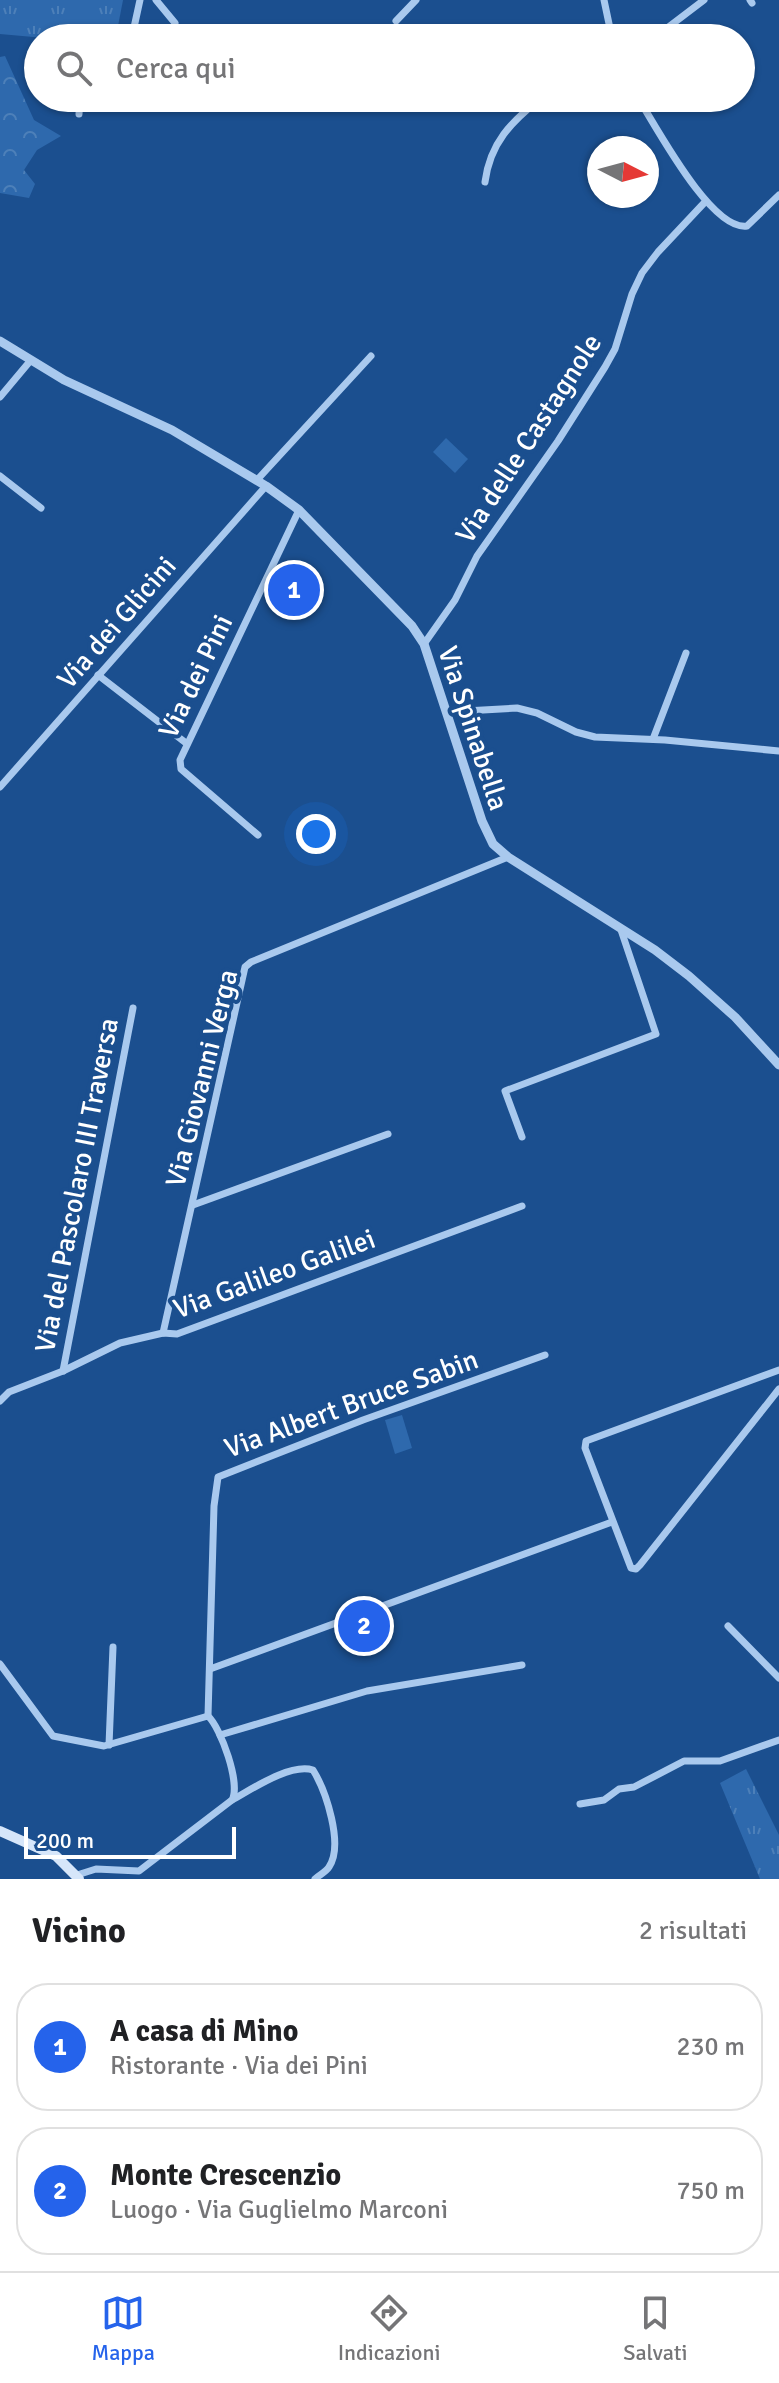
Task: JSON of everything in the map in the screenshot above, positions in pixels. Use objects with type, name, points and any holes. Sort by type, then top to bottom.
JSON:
[{"type":"main road","points":[[0,1831],[48,1851],[78,1877]]},
{"type":"street","points":[[133,24],[140,0]]},
{"type":"street","points":[[156,0],[175,23]]},
{"type":"street","points":[[396,21],[416,0]]},
{"type":"street","points":[[604,0],[609,24]]},
{"type":"street","points":[[672,24],[704,0]]},
{"type":"street","points":[[485,182],[489,157],[495,146],[526,112]]},
{"type":"street","points":[[647,112],[705,202],[733,224],[745,226],[779,195]]},
{"type":"street","name":"Via delle Castagnole","points":[[424,644],[455,600],[477,556],[558,441],[605,367],[615,349],[642,273],[705,202]]},
{"type":"street","name":"Via Spinabella","points":[[0,341],[64,380],[172,430],[261,483],[299,510],[361,571],[412,626],[424,644],[484,827],[493,844],[508,857],[655,950],[689,976],[735,1017],[779,1065]]},
{"type":"street","name":"Via dei Glicini","points":[[0,787],[371,356]]},
{"type":"street","points":[[0,397],[31,360]]},
{"type":"street","points":[[0,476],[41,508]]},
{"type":"street","name":"Via dei Pini","points":[[258,835],[181,769],[180,760],[299,510]]},
{"type":"street","points":[[653,739],[686,653]]},
{"type":"street","points":[[98,675],[186,743]]},
{"type":"street","points":[[447,712],[517,708],[586,735],[779,751]]},
{"type":"street","name":"Via Giovanni Verga","points":[[163,1333],[245,967],[508,857]]},
{"type":"street","points":[[522,1137],[505,1091],[656,1034],[621,930]]},
{"type":"street","name":"Via del Pascolaro III Traversa","points":[[63,1371],[133,1008]]},
{"type":"street","points":[[193,1205],[388,1134]]},
{"type":"street","name":"Via Galileo Galilei","points":[[0,1401],[9,1392],[63,1371],[120,1343],[163,1333],[177,1334],[522,1206]]},
{"type":"street","name":"Via Albert Bruce Sabin","points":[[208,1716],[215,1491],[219,1476],[545,1355]]},
{"type":"street","points":[[779,1370],[587,1440],[585,1448],[630,1567],[636,1569],[779,1389]]},
{"type":"street","points":[[210,1669],[612,1522]]},
{"type":"street","points":[[728,1626],[779,1678]]},
{"type":"street","points":[[109,1745],[113,1647]]},
{"type":"street","points":[[0,1664],[53,1736],[109,1745],[208,1716],[220,1735],[235,1784],[235,1796],[142,1875],[96,1869],[78,1877]]},
{"type":"street","points":[[220,1735],[367,1691],[522,1665]]},
{"type":"street","points":[[580,1804],[604,1800],[619,1789],[634,1787],[684,1761],[720,1761],[779,1740]]},
{"type":"street","points":[[230,1801],[278,1776],[306,1768],[313,1770],[335,1837],[331,1864],[315,1879]]},
{"type":"green space","points":[[0,0],[123,0],[118,24],[24,24],[24,36],[0,34]]},
{"type":"green space","points":[[5,56],[24,98],[24,112],[30,112],[34,120],[61,136],[37,150],[24,170],[35,184],[29,198],[0,193],[0,57]]},
{"type":"green space","points":[[446,438],[468,459],[455,473],[433,452]]},
{"type":"green space","points":[[402,1415],[412,1448],[395,1454],[385,1420]]},
{"type":"green space","points":[[746,1769],[779,1835],[779,1879],[760,1879],[720,1783]]},
{"type":"place","name":"A casa di Mino","points":[[294,590]]},
{"type":"place","name":"Monte Crescenzio","points":[[364,1626]]}]
